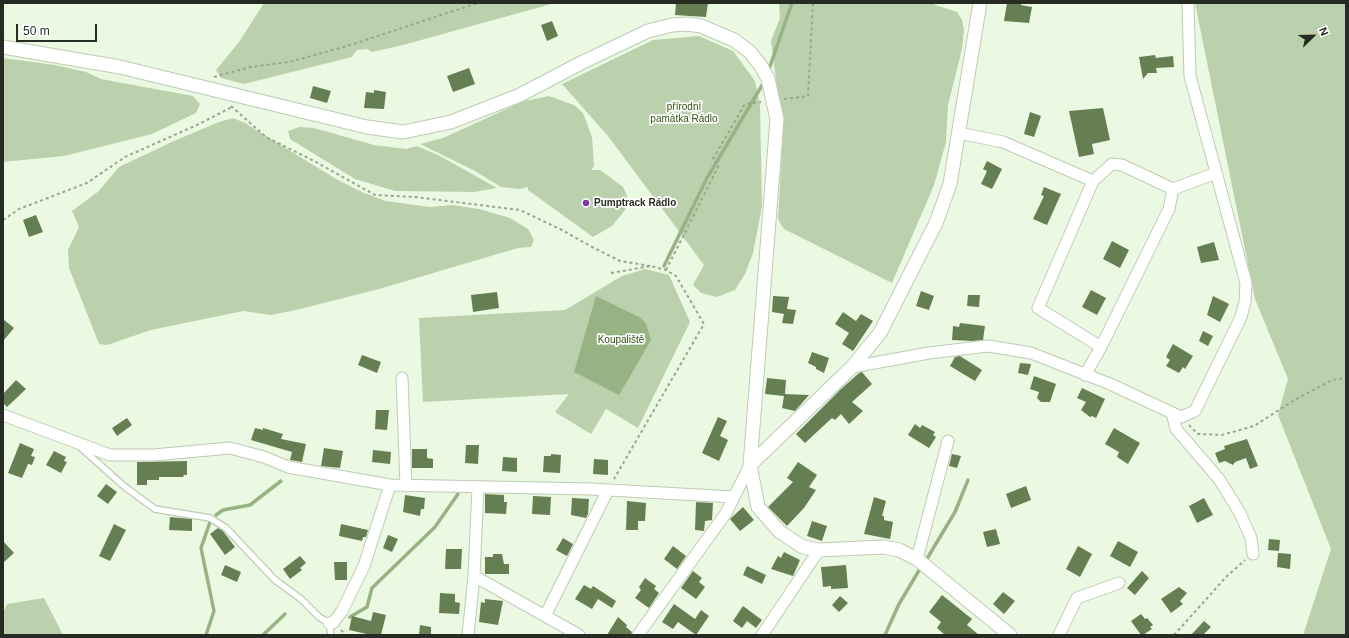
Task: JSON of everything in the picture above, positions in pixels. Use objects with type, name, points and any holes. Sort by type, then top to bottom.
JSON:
[{"type":"street","points":[[638,635],[726,513],[750,465],[852,366],[880,333],[936,222],[950,184],[980,3]]},
{"type":"street","points":[[852,366],[930,353],[988,346],[1031,353],[1177,415],[1195,411],[1241,317],[1245,302],[1246,283],[1190,76],[1188,3]]},
{"type":"street","points":[[3,47],[120,67],[367,127],[403,132],[450,122],[520,95],[581,63],[648,31],[672,25],[687,24],[701,26],[722,34],[750,52],[768,79],[777,119],[750,465],[758,507],[780,532],[803,547],[819,550],[882,547],[899,550],[917,559],[1010,635]]},
{"type":"street","points":[[959,132],[1003,142],[1093,181]]},
{"type":"street","points":[[1101,347],[1038,308],[1093,181],[1112,164],[1122,165],[1173,189],[1216,173]]},
{"type":"street","points":[[1085,375],[1101,347],[1168,209],[1173,189]]},
{"type":"street","points":[[402,378],[406,486]]},
{"type":"street","points":[[3,415],[110,454],[154,455],[230,448],[264,457],[288,467],[390,485],[608,490],[734,497]]},
{"type":"street","points":[[1177,415],[1176,429],[1219,479],[1240,513],[1251,538],[1253,554]]},
{"type":"street","points":[[917,559],[948,441]]},
{"type":"street","points":[[329,623],[333,623],[342,612],[364,566],[390,485]]},
{"type":"street","points":[[468,635],[474,576],[478,487]]},
{"type":"street","points":[[545,616],[608,490]]},
{"type":"street","points":[[762,635],[819,550]]},
{"type":"street","points":[[474,576],[579,635]]},
{"type":"street","points":[[1058,635],[1077,598],[1119,583]]},
{"type":"lane","points":[[71,439],[125,486],[155,509],[210,518],[226,528],[275,580],[302,599],[319,617],[329,623],[331,635]]},
{"type":"path","points":[[195,85],[220,75],[250,67],[289,62],[344,47],[478,3]]},
{"type":"path","points":[[666,270],[719,165],[713,159],[746,104],[808,96],[813,3]]},
{"type":"path","points":[[228,103],[266,137],[316,162],[375,195],[414,197],[520,210],[562,230],[620,261],[666,270],[676,276],[704,324],[608,490]]},
{"type":"path","points":[[3,220],[19,210],[87,183],[125,156],[197,125],[232,107]]},
{"type":"path","points":[[611,273],[651,266]]},
{"type":"path","points":[[1177,415],[1198,434],[1222,435],[1254,426],[1293,401],[1332,380],[1346,378]]},
{"type":"path","points":[[1174,634],[1227,576],[1253,554]]},
{"type":"green space","points":[[264,3],[555,3],[403,45],[372,52],[367,49],[357,50],[352,57],[244,84],[221,78],[216,70],[239,42]]},
{"type":"green space","points":[[779,3],[935,3],[935,5],[957,12],[962,20],[964,29],[962,49],[948,105],[946,142],[934,185],[892,283],[784,229],[780,223],[778,218],[783,134],[771,41],[780,18]]},
{"type":"green space","points":[[1195,3],[1346,3],[1346,635],[1303,635],[1331,549],[1278,415],[1288,379],[1255,299]]},
{"type":"green space","name":"přírodní památka Rádlo","points":[[699,36],[733,51],[755,81],[760,105],[762,207],[753,253],[745,274],[735,290],[717,297],[701,293],[693,285],[704,265],[608,136],[562,84],[653,40]]},
{"type":"green space","points":[[3,58],[55,65],[86,72],[101,79],[193,96],[200,104],[196,113],[152,134],[64,156],[3,162]]},
{"type":"green space","points":[[549,96],[574,105],[583,113],[592,137],[594,166],[591,170],[600,170],[623,187],[627,196],[625,210],[612,226],[593,237],[528,190],[528,187],[520,189],[501,187],[475,171],[420,144],[443,138],[524,101]]},
{"type":"green space","points":[[233,118],[245,123],[336,179],[364,193],[386,201],[429,207],[453,205],[479,209],[510,218],[528,229],[534,240],[531,247],[518,248],[379,289],[296,310],[271,315],[243,311],[151,330],[107,345],[99,344],[69,268],[68,250],[79,227],[72,211],[99,191],[119,167],[174,141],[219,122]]},
{"type":"green space","points":[[299,127],[314,128],[374,145],[406,149],[417,146],[440,156],[497,188],[474,192],[395,191],[355,179],[290,139],[288,131]]},
{"type":"green space","name":"Koupaliště","points":[[645,269],[669,275],[690,322],[638,428],[606,409],[591,434],[555,412],[569,394],[423,402],[419,318],[565,310],[622,276]]},
{"type":"green space","points":[[44,598],[63,635],[3,635],[3,613],[7,604]]},
{"type":"shaded area","points":[[596,296],[641,318],[646,324],[651,340],[619,395],[574,372]]},
{"type":"building","points":[[676,3],[708,3],[706,17],[675,15]]},
{"type":"building","points":[[1007,3],[1021,3],[1021,5],[1032,7],[1029,23],[1004,21]]},
{"type":"building","points":[[552,21],[558,36],[547,41],[541,25]]},
{"type":"building","points":[[1155,55],[1156,58],[1173,56],[1174,67],[1156,68],[1157,73],[1148,73],[1143,79],[1139,57]]},
{"type":"building","points":[[469,68],[475,84],[453,92],[447,76]]},
{"type":"building","points":[[313,86],[331,91],[327,103],[310,98]]},
{"type":"building","points":[[374,90],[386,92],[384,109],[364,108],[366,92],[374,93]]},
{"type":"building","points":[[1103,108],[1110,140],[1092,144],[1094,154],[1079,157],[1069,111]]},
{"type":"building","points":[[1030,112],[1041,116],[1034,137],[1024,134]]},
{"type":"building","points":[[987,161],[1002,169],[992,189],[981,184],[987,171],[983,169]]},
{"type":"building","points":[[1044,187],[1061,194],[1047,225],[1033,219],[1044,196],[1041,195]]},
{"type":"building","points":[[36,215],[43,232],[29,237],[23,220]]},
{"type":"building","points":[[1112,241],[1129,250],[1120,268],[1103,259]]},
{"type":"building","points":[[1214,242],[1219,260],[1201,263],[1197,247]]},
{"type":"building","points":[[1091,290],[1106,298],[1097,315],[1082,307]]},
{"type":"building","points":[[921,291],[934,296],[929,310],[916,306]]},
{"type":"building","points":[[497,292],[499,308],[473,312],[471,295]]},
{"type":"building","points":[[968,295],[980,295],[979,307],[967,306]]},
{"type":"building","points":[[773,296],[789,297],[787,309],[796,310],[793,324],[782,323],[784,314],[772,312]]},
{"type":"building","points":[[1213,296],[1229,304],[1220,322],[1207,315]]},
{"type":"building","points":[[843,312],[856,321],[861,314],[873,321],[853,351],[842,344],[849,333],[835,324]]},
{"type":"building","points":[[3,319],[14,328],[3,341]]},
{"type":"building","points":[[960,323],[985,326],[983,340],[952,340],[953,326],[959,327]]},
{"type":"building","points":[[1203,331],[1213,336],[1208,346],[1199,341]]},
{"type":"building","points":[[1173,344],[1193,356],[1185,369],[1183,367],[1179,373],[1166,366],[1170,360],[1166,357]]},
{"type":"building","points":[[812,352],[829,358],[824,373],[808,363]]},
{"type":"building","points":[[362,355],[381,362],[377,373],[358,365]]},
{"type":"building","points":[[960,356],[982,370],[975,381],[950,366],[955,357]]},
{"type":"building","points":[[1020,363],[1031,364],[1028,375],[1018,373]]},
{"type":"building","points":[[862,372],[872,384],[852,402],[863,411],[849,424],[841,414],[835,420],[832,418],[805,443],[796,434],[841,389]]},
{"type":"building","points":[[1034,376],[1056,384],[1050,402],[1041,402],[1037,398],[1039,392],[1030,389]]},
{"type":"building","points":[[767,378],[786,380],[785,394],[809,395],[795,411],[782,408],[784,396],[765,394]]},
{"type":"building","points":[[16,380],[26,389],[7,407],[3,403],[3,394]]},
{"type":"building","points":[[1082,388],[1105,399],[1096,418],[1092,416],[1090,417],[1081,410],[1086,402],[1077,398]]},
{"type":"building","points":[[376,410],[389,410],[387,430],[375,429]]},
{"type":"building","points":[[718,417],[727,421],[720,436],[728,440],[719,461],[702,453]]},
{"type":"building","points":[[127,418],[132,425],[117,436],[112,428]]},
{"type":"building","points":[[915,424],[920,428],[922,425],[935,432],[933,435],[936,437],[929,448],[908,435]]},
{"type":"building","points":[[255,428],[263,430],[263,428],[283,434],[281,439],[306,444],[302,462],[290,460],[292,452],[251,440]]},
{"type":"building","points":[[1114,428],[1140,443],[1128,464],[1117,457],[1119,452],[1105,444]]},
{"type":"building","points":[[1247,439],[1258,466],[1250,469],[1246,458],[1235,462],[1233,465],[1225,461],[1219,463],[1215,453],[1225,449],[1224,446]]},
{"type":"building","points":[[20,443],[34,449],[31,456],[35,457],[32,465],[28,464],[22,478],[8,473]]},
{"type":"building","points":[[466,445],[479,445],[478,464],[465,463]]},
{"type":"building","points":[[324,448],[343,451],[340,468],[321,466]]},
{"type":"building","points":[[412,449],[427,449],[427,458],[433,459],[433,468],[412,468]]},
{"type":"building","points":[[373,450],[391,452],[390,464],[372,462]]},
{"type":"building","points":[[54,451],[66,457],[64,461],[67,462],[61,473],[46,465]]},
{"type":"building","points":[[551,454],[561,455],[560,473],[543,472],[544,456],[551,456]]},
{"type":"building","points":[[952,454],[961,456],[957,468],[949,466]]},
{"type":"building","points":[[503,457],[517,458],[517,472],[502,471]]},
{"type":"building","points":[[594,459],[608,460],[608,475],[593,474]]},
{"type":"building","points":[[187,461],[187,475],[184,475],[183,477],[159,477],[159,480],[147,480],[147,485],[137,485],[137,462]]},
{"type":"building","points":[[798,462],[817,475],[809,487],[816,490],[804,508],[787,526],[768,507],[793,482],[787,478]]},
{"type":"building","points":[[106,484],[117,492],[108,504],[97,496]]},
{"type":"building","points":[[1026,486],[1031,500],[1011,508],[1006,494]]},
{"type":"building","points":[[485,494],[504,495],[504,502],[507,502],[506,514],[485,513]]},
{"type":"building","points":[[405,495],[425,498],[424,509],[421,509],[420,516],[403,512]]},
{"type":"building","points":[[533,496],[551,497],[550,515],[532,514]]},
{"type":"building","points":[[874,497],[886,501],[882,516],[884,516],[884,520],[893,522],[890,539],[864,534]]},
{"type":"building","points":[[572,498],[589,499],[588,514],[586,518],[571,515]]},
{"type":"building","points":[[1204,498],[1213,515],[1197,523],[1189,506]]},
{"type":"building","points":[[627,501],[646,503],[645,521],[638,521],[638,530],[626,530]]},
{"type":"building","points":[[696,502],[713,503],[712,520],[705,521],[704,531],[695,530]]},
{"type":"building","points":[[743,507],[754,520],[740,531],[730,519]]},
{"type":"building","points":[[170,517],[192,519],[192,531],[169,530]]},
{"type":"building","points":[[812,521],[827,526],[822,541],[807,536]]},
{"type":"building","points":[[114,524],[126,530],[110,561],[99,556]]},
{"type":"building","points":[[341,524],[368,530],[366,537],[363,537],[362,541],[339,536]]},
{"type":"building","points":[[218,528],[223,531],[235,547],[225,555],[210,534]]},
{"type":"building","points":[[996,529],[1000,544],[987,547],[983,532]]},
{"type":"building","points":[[388,535],[398,539],[392,552],[383,548]]},
{"type":"building","points":[[563,538],[573,544],[567,556],[556,550]]},
{"type":"building","points":[[1269,539],[1280,540],[1279,551],[1268,550]]},
{"type":"building","points":[[3,541],[14,553],[3,563]]},
{"type":"building","points":[[1118,541],[1138,552],[1130,567],[1110,556]]},
{"type":"building","points":[[673,546],[686,556],[677,569],[664,559]]},
{"type":"building","points":[[1078,546],[1092,554],[1080,577],[1066,569]]},
{"type":"building","points":[[446,549],[462,549],[461,569],[445,569]]},
{"type":"building","points":[[784,552],[800,560],[793,576],[771,569],[778,556],[781,558]]},
{"type":"building","points":[[1278,553],[1291,554],[1290,569],[1277,567]]},
{"type":"building","points":[[493,554],[502,554],[504,564],[509,564],[509,574],[485,574],[485,557],[493,557]]},
{"type":"building","points":[[300,556],[306,563],[300,568],[302,570],[290,579],[283,569]]},
{"type":"building","points":[[334,562],[347,562],[347,580],[335,580]]},
{"type":"building","points":[[225,565],[241,572],[237,582],[221,575]]},
{"type":"building","points":[[846,565],[848,588],[831,589],[831,586],[823,587],[821,567]]},
{"type":"building","points":[[747,566],[766,575],[762,584],[743,575]]},
{"type":"building","points":[[693,571],[702,578],[699,582],[705,587],[696,599],[681,588]]},
{"type":"building","points":[[1142,571],[1149,578],[1135,595],[1127,588]]},
{"type":"building","points":[[645,578],[656,586],[654,589],[659,593],[649,608],[635,598],[641,590],[639,587]]},
{"type":"building","points":[[584,585],[591,589],[593,586],[616,601],[612,608],[598,599],[592,609],[575,599]]},
{"type":"building","points":[[1179,587],[1187,593],[1180,601],[1183,604],[1171,613],[1161,599]]},
{"type":"building","points":[[1003,592],[1015,601],[1004,614],[993,604]]},
{"type":"building","points":[[440,593],[455,594],[455,602],[460,603],[459,614],[439,613]]},
{"type":"building","points":[[942,595],[972,619],[967,625],[979,635],[945,635],[937,628],[941,622],[929,612]]},
{"type":"building","points":[[840,596],[848,603],[839,612],[832,605]]},
{"type":"building","points":[[485,599],[503,601],[498,625],[479,622],[481,602],[485,603]]},
{"type":"building","points":[[674,604],[695,619],[701,610],[709,616],[696,635],[678,622],[673,629],[662,622]]},
{"type":"building","points":[[743,606],[762,620],[756,628],[747,621],[742,628],[733,621]]},
{"type":"building","points":[[373,612],[386,615],[381,635],[371,635],[349,630],[352,616],[371,621]]},
{"type":"building","points":[[1141,614],[1153,625],[1150,627],[1152,629],[1143,635],[1141,635],[1131,621]]},
{"type":"building","points":[[618,617],[627,625],[626,627],[632,632],[631,635],[607,635]]},
{"type":"building","points":[[1204,621],[1211,627],[1203,635],[1191,635]]},
{"type":"building","points":[[420,625],[431,627],[431,635],[419,635]]},
{"type":"waterway","points":[[768,72],[792,3]]},
{"type":"waterway","points":[[664,266],[707,178],[764,82]]},
{"type":"waterway","points":[[925,562],[955,512],[968,480]]},
{"type":"waterway","points":[[216,515],[223,510],[250,505],[281,481]]},
{"type":"waterway","points":[[350,617],[367,607],[372,588],[435,527],[458,494]]},
{"type":"waterway","points":[[206,635],[214,611],[201,548],[210,522]]},
{"type":"waterway","points":[[885,635],[899,604],[921,567]]},
{"type":"waterway","points":[[263,635],[285,614]]},
{"type":"place","name":"Pumptrack Rádlo","points":[[586,203]]}]
